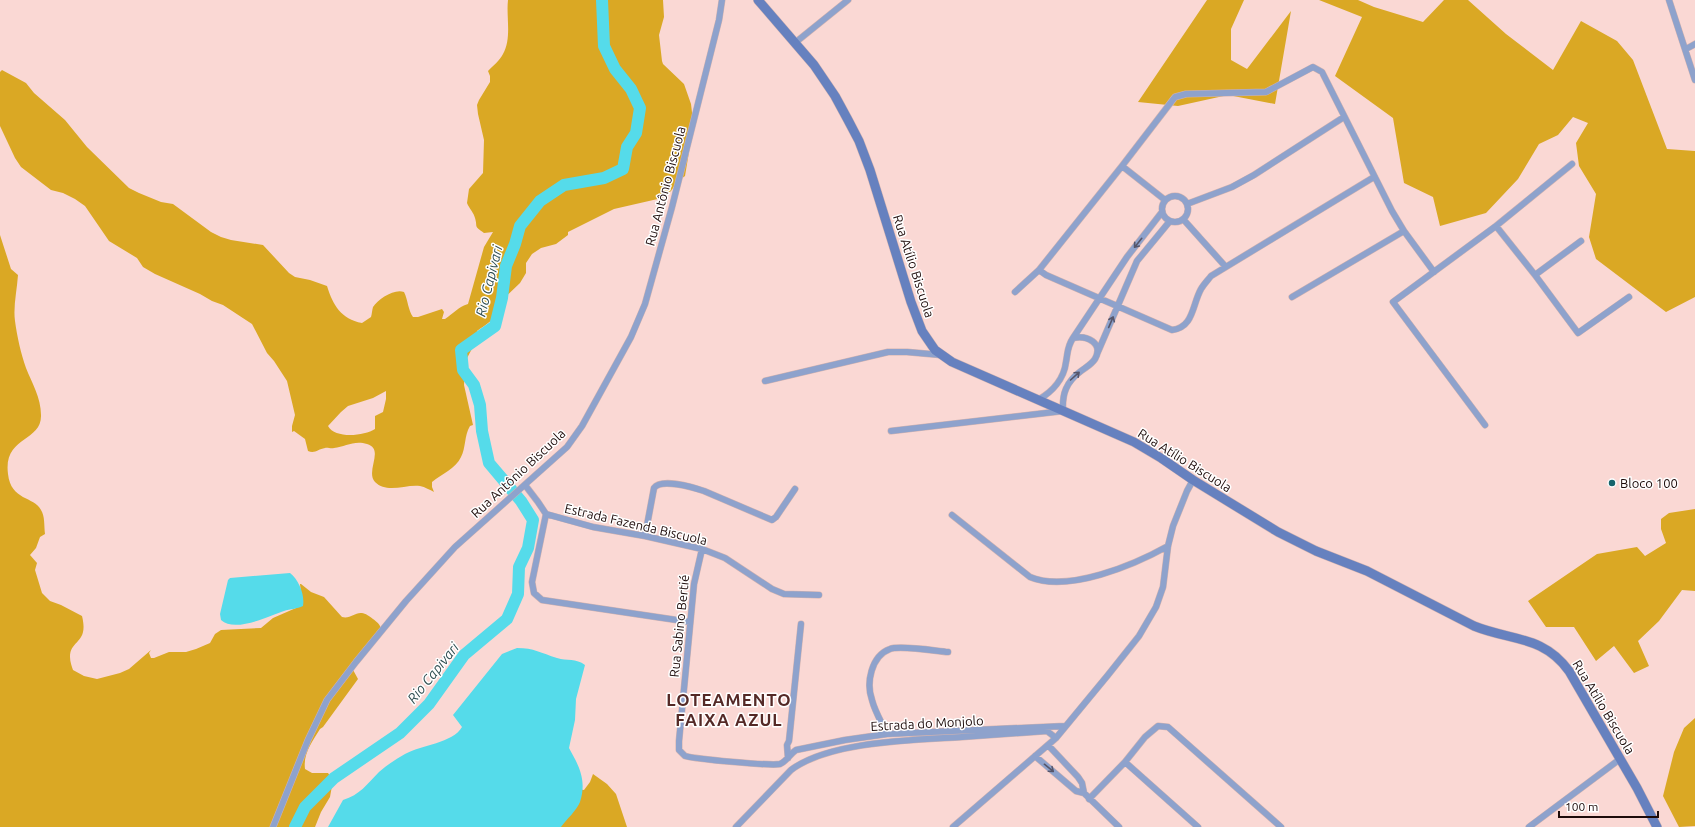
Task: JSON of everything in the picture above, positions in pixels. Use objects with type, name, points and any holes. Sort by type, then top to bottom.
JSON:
[{"type":"street","name":"Rua Antônio Biscuola","points":[[274,827],[308,740],[327,700],[406,601],[455,547],[567,447],[582,426],[631,337],[642,310],[672,208],[719,20],[722,0]]},
{"type":"street","name":"Rua Atílio Biscuola","points":[[758,0],[796,42],[825,80],[859,141],[870,170],[910,302],[922,331],[930,344],[941,356],[1134,442],[1257,520],[1298,543],[1367,571],[1474,626],[1486,631],[1535,643],[1548,650],[1563,663],[1569,671],[1651,813],[1657,827]]},
{"type":"street","points":[[796,42],[848,0]]},
{"type":"street","points":[[1670,0],[1695,80]]},
{"type":"street","points":[[1686,49],[1695,44]]},
{"type":"street","points":[[1015,292],[1039,270],[1175,97],[1186,94],[1266,92],[1312,67],[1322,72],[1374,177],[1404,231],[1434,272]]},
{"type":"street","points":[[1187,204],[1232,187],[1254,175],[1344,117]]},
{"type":"street","points":[[1485,425],[1393,302],[1496,226],[1572,164]]},
{"type":"street","points":[[1122,166],[1165,200]]},
{"type":"street","points":[[1039,270],[1046,275],[1172,330],[1180,329],[1187,323],[1201,289],[1211,276],[1225,266],[1374,177]]},
{"type":"street","points":[[1173,196],[1181,197],[1187,204],[1188,212],[1183,219],[1177,222],[1170,221],[1165,218],[1162,212],[1162,206],[1165,200],[1173,196]]},
{"type":"street","points":[[1038,400],[1050,392],[1063,374],[1068,344],[1127,257],[1162,212]]},
{"type":"street","points":[[1183,219],[1225,266]]},
{"type":"street","points":[[891,431],[1063,411],[1062,401],[1064,391],[1071,379],[1092,363],[1096,357],[1137,261],[1170,221]]},
{"type":"street","points":[[1496,226],[1578,333],[1629,297]]},
{"type":"street","points":[[1292,297],[1404,231]]},
{"type":"street","points":[[1535,275],[1581,241]]},
{"type":"street","points":[[1073,338],[1088,338],[1094,342],[1097,349],[1096,357]]},
{"type":"street","points":[[765,381],[888,352],[907,352],[941,356]]},
{"type":"street","points":[[953,827],[1056,738],[1113,670],[1139,636],[1163,587],[1168,546],[1173,526],[1193,480]]},
{"type":"street","points":[[645,536],[654,488],[656,485],[662,483],[693,487],[772,520],[776,518],[795,489]]},
{"type":"street","name":"Estrada Fazenda Biscuola","points":[[522,487],[538,502],[546,514],[593,527],[645,536],[702,549],[725,558],[772,589],[784,594],[818,595]]},
{"type":"street","points":[[546,514],[532,582],[534,593],[542,600],[690,622]]},
{"type":"street","points":[[952,515],[1030,577],[1041,581],[1058,583],[1076,581],[1124,568],[1146,559],[1168,546]]},
{"type":"street","name":"Rua Sabino Bertié","points":[[682,753],[680,750],[679,741],[690,622],[694,584],[702,549]]},
{"type":"street","points":[[792,754],[787,745],[789,741],[801,624]]},
{"type":"street","points":[[886,734],[871,700],[870,690],[872,666],[877,658],[890,649],[899,648],[948,652]]},
{"type":"street","name":"Estrada do Monjolo","points":[[682,753],[689,757],[770,765],[784,762],[792,754],[845,740],[886,734],[1065,726]]},
{"type":"street","points":[[1089,799],[1125,762],[1145,737],[1158,726],[1168,727],[1281,827]]},
{"type":"street","points":[[736,827],[791,770],[815,756],[862,746],[912,740],[1046,731],[1056,738]]},
{"type":"street","points":[[789,741],[792,754]]},
{"type":"street","points":[[1048,745],[1078,777],[1082,783],[1084,793],[1089,799],[1119,827]]},
{"type":"street","points":[[1035,756],[1076,791],[1084,793]]},
{"type":"street","points":[[1529,827],[1620,759]]},
{"type":"street","points":[[1125,762],[1198,827]]},
{"type":"shaded area","points":[[508,0],[663,0],[664,17],[659,35],[662,61],[663,64],[684,84],[691,104],[694,129],[685,176],[662,198],[614,209],[568,232],[568,235],[556,244],[541,248],[532,254],[526,263],[526,273],[520,283],[500,302],[496,316],[477,331],[476,341],[465,362],[464,385],[473,425],[470,426],[468,430],[463,453],[459,461],[452,468],[432,482],[434,492],[420,486],[391,488],[380,486],[375,482],[372,472],[375,455],[374,450],[367,444],[354,443],[333,448],[326,448],[315,452],[308,451],[305,439],[294,431],[292,432],[295,415],[287,381],[267,353],[252,324],[223,305],[155,274],[143,267],[137,258],[109,241],[85,206],[63,193],[51,190],[21,167],[15,158],[0,126],[0,72],[2,70],[26,83],[34,93],[65,120],[87,147],[129,188],[161,202],[173,204],[211,232],[221,237],[263,245],[289,273],[295,277],[327,286],[335,305],[343,315],[362,323],[371,317],[375,304],[387,295],[400,291],[404,292],[413,317],[418,317],[442,309],[444,312],[442,319],[445,319],[459,308],[468,304],[484,247],[493,232],[484,233],[476,226],[476,221],[467,203],[469,189],[483,173],[484,140],[477,105],[490,82],[488,71],[500,58],[506,48],[508,34]],"holes":[[[386,391],[383,412],[375,416],[375,429],[357,435],[343,435],[337,433],[328,426],[348,406],[373,398]]]},
{"type":"shaded area","points":[[1207,0],[1244,0],[1231,29],[1231,60],[1247,69],[1291,11],[1275,104],[1228,95],[1178,106],[1138,102]]},
{"type":"shaded area","points":[[1319,0],[1358,0],[1374,7],[1423,22],[1444,0],[1468,0],[1506,34],[1553,70],[1581,21],[1617,41],[1633,60],[1667,149],[1695,151],[1695,297],[1666,312],[1596,259],[1589,237],[1596,194],[1579,166],[1576,143],[1588,123],[1573,117],[1558,135],[1539,144],[1518,179],[1486,213],[1440,226],[1433,197],[1404,183],[1393,118],[1335,76],[1362,17]]},
{"type":"shaded area","points":[[0,235],[11,269],[18,275],[14,310],[19,345],[41,409],[40,424],[36,430],[11,453],[8,462],[8,474],[13,489],[18,494],[38,506],[43,515],[45,534],[40,537],[36,548],[30,555],[37,563],[35,570],[42,593],[50,601],[82,616],[83,632],[71,651],[70,659],[73,670],[84,676],[97,679],[129,669],[151,650],[149,653],[151,658],[169,652],[186,652],[210,643],[215,634],[221,630],[261,628],[273,618],[296,608],[301,593],[300,584],[311,592],[324,597],[342,617],[350,617],[363,613],[368,615],[380,626],[381,629],[352,668],[358,679],[320,729],[311,743],[305,758],[305,769],[312,773],[328,773],[333,780],[330,797],[321,812],[315,827],[0,827]]},
{"type":"shaded area","points":[[1695,509],[1695,591],[1682,590],[1659,621],[1638,641],[1649,666],[1634,673],[1614,646],[1596,661],[1574,627],[1546,627],[1528,601],[1597,554],[1637,547],[1645,556],[1666,543],[1661,529],[1661,519],[1669,513]]},
{"type":"shaded area","points":[[1695,718],[1695,826],[1679,827],[1663,796],[1674,752],[1684,728]]},
{"type":"shaded area","points":[[593,774],[607,784],[616,794],[627,827],[550,827],[575,789],[584,790],[590,782]]},
{"type":"water","points":[[290,573],[301,588],[303,606],[243,624],[227,624],[221,620],[220,614],[228,580],[230,578]]},
{"type":"water","points":[[517,648],[533,650],[561,659],[575,660],[585,665],[576,699],[575,720],[569,748],[581,774],[583,787],[582,794],[579,805],[561,827],[328,827],[343,800],[359,792],[388,765],[405,754],[452,737],[458,732],[462,727],[453,715],[502,654]]},
{"type":"waterway","name":"Rio Capivari","points":[[295,827],[305,807],[334,778],[400,733],[429,704],[464,655],[507,619],[518,594],[519,567],[528,548],[533,520],[521,501],[489,463],[482,431],[480,405],[474,385],[463,370],[461,350],[495,326],[502,298],[506,266],[515,244],[520,226],[540,201],[564,185],[604,178],[623,169],[627,147],[636,133],[640,108],[631,89],[615,69],[604,46],[602,0]]},
{"type":"place","name":"Bloco 100","points":[[1612,483]]},
{"type":"district","name":"LOTEAMENTO FAIXA AZUL","points":[[729,710]]}]
